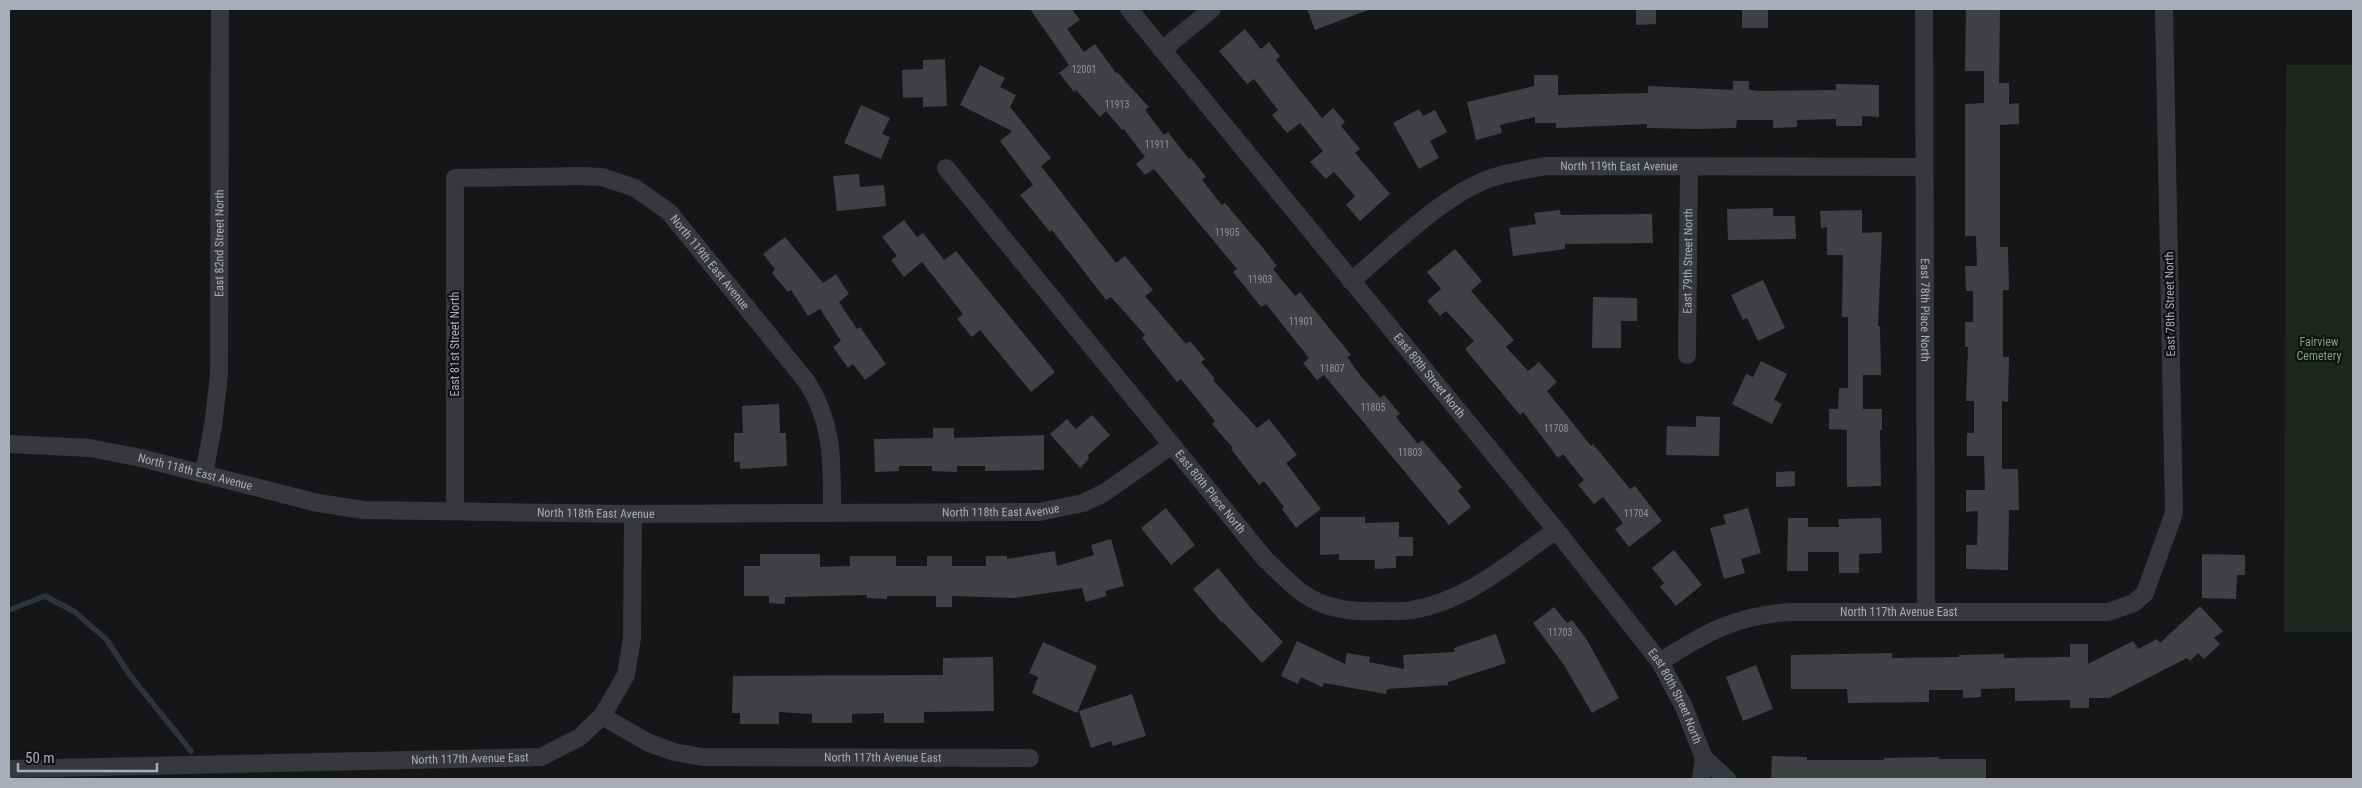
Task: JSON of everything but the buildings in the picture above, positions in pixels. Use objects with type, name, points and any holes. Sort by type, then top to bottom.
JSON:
[{"type":"street","name":"East 82nd Street North","points":[[204,474],[213,426],[219,375],[220,9]]},
{"type":"street","name":"East 80th Street North","points":[[1130,9],[1556,530],[1660,662],[1683,705],[1704,758],[1727,779]]},
{"type":"street","points":[[1162,50],[1212,9]]},
{"type":"street","name":"East 78th Place North","points":[[1924,9],[1926,611]]},
{"type":"street","name":"East 78th Street North","points":[[2145,593],[2174,513],[2164,9]]},
{"type":"street","name":"North 119th East Avenue","points":[[1351,281],[1449,200],[1490,178],[1547,166],[1688,168],[1924,167]]},
{"type":"street","name":"East 80th Place North","points":[[946,168],[1265,559],[1298,589],[1317,601],[1340,609],[1362,612],[1410,611],[1454,598],[1479,584],[1556,530]]},
{"type":"street","name":"East 79th Street North","points":[[1687,355],[1688,168]]},
{"type":"street","name":"North 119th East Avenue","points":[[455,178],[602,177],[635,188],[669,212],[807,382],[817,398],[831,441],[832,512]]},
{"type":"street","name":"East 81st Street North","points":[[455,178],[455,511]]},
{"type":"street","name":"North 118th East Avenue","points":[[9,444],[90,448],[318,503],[364,510],[633,514],[1015,512],[1061,508],[1083,503],[1104,493],[1172,445]]},
{"type":"street","points":[[602,716],[626,675],[632,638],[633,514]]},
{"type":"street","name":"North 117th Avenue East","points":[[1660,662],[1718,628],[1761,614],[1926,611],[2108,612],[2134,603],[2145,593]]},
{"type":"street","name":"North 117th Avenue East","points":[[9,770],[541,757],[580,737],[602,716],[649,743],[674,752],[702,757],[1030,758]]},
{"type":"street","name":"East 80th Street North","points":[[1701,779],[1704,758]]},
{"type":"green space","name":"Fairview Cemetery","points":[[2286,65],[2353,65],[2353,632],[2284,632]]},
{"type":"waterway","points":[[9,610],[45,596],[75,612],[107,640],[129,674],[191,751]]}]
